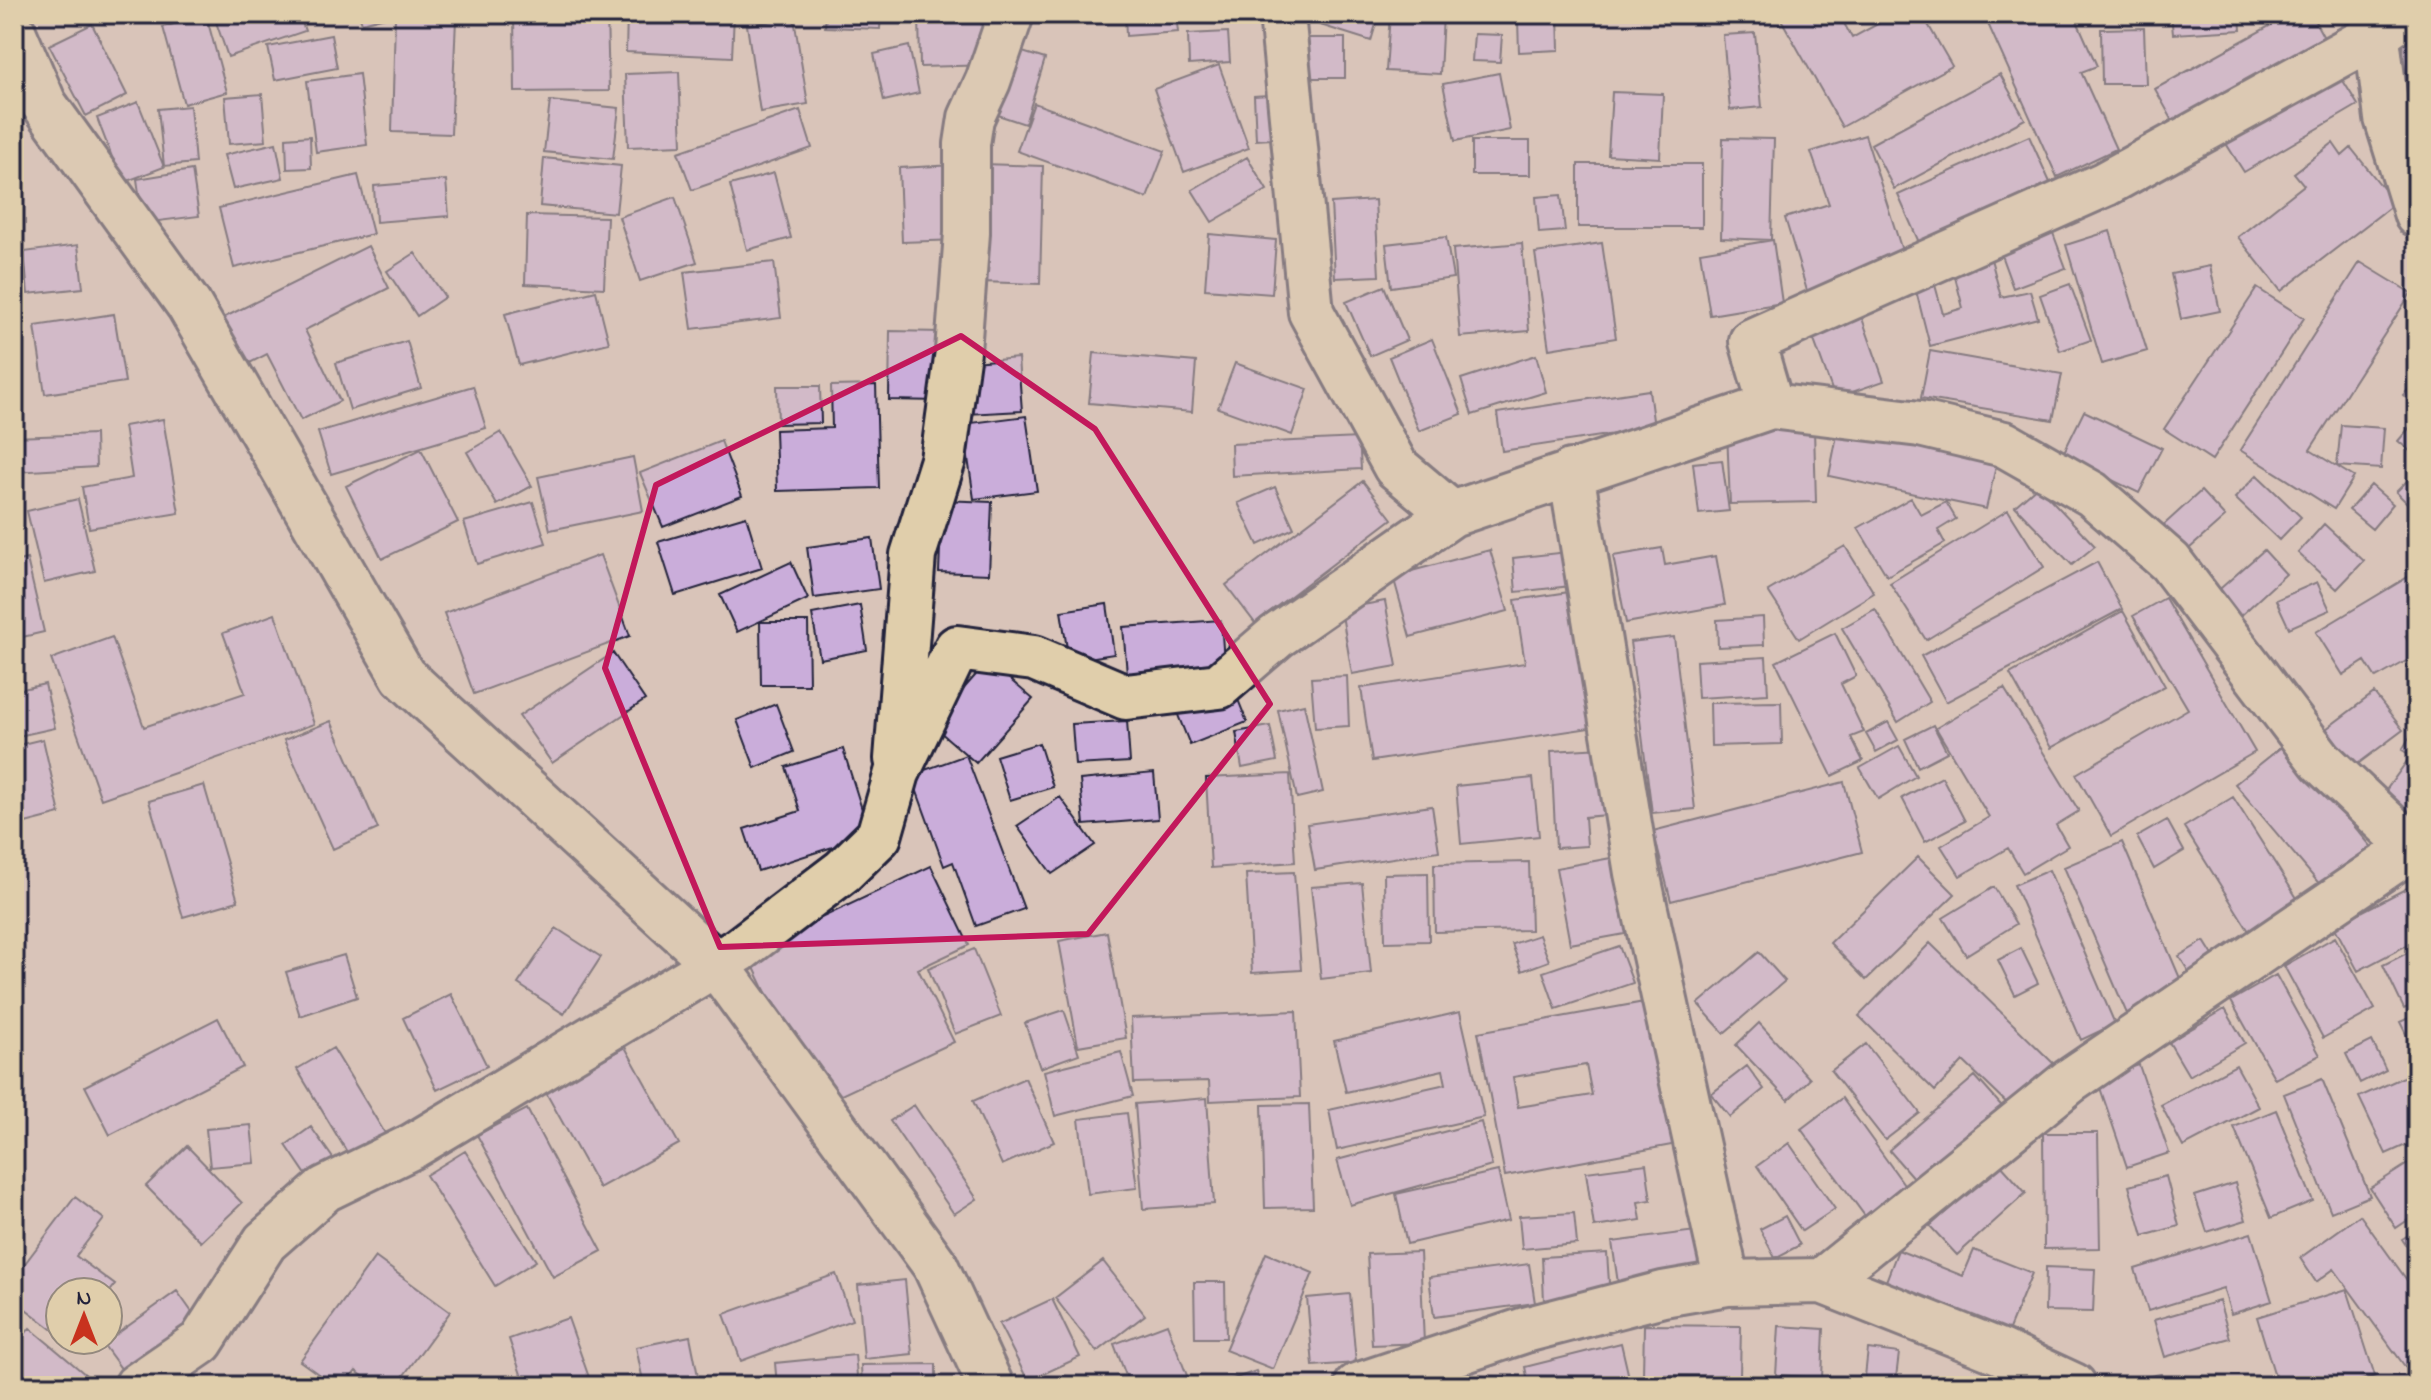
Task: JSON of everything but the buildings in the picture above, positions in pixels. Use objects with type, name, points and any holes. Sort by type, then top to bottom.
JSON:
[{"type":"street","points":[[897,773],[898,714],[913,555],[943,460],[958,351],[967,233],[967,144],[971,118],[988,81],[1011,14]]},
{"type":"street","points":[[1282,14],[1311,312],[1396,467],[1452,514]]},
{"type":"street","points":[[1771,406],[1752,341],[2105,184],[2385,21],[2387,118],[2417,215]]},
{"type":"street","points":[[14,34],[44,104],[189,305],[403,676],[715,963],[935,1265],[991,1386]]},
{"type":"street","points":[[137,1386],[201,1342],[265,1242],[325,1189],[413,1146],[739,950],[843,871],[879,836],[897,773],[957,648],[1034,658],[1126,697],[1219,686],[1277,636],[1452,514],[1771,406],[1920,424],[2004,444],[2092,494],[2170,562],[2321,761],[2414,850],[2070,1081],[1822,1281]]},
{"type":"street","points":[[1571,472],[1637,873],[1727,1283]]},
{"type":"street","points":[[1357,1386],[1525,1330],[1663,1294],[1727,1283],[1822,1281],[2001,1352],[2074,1386]]},
{"type":"highlighted area","points":[[961,336],[1095,429],[1270,704],[1088,934],[720,947],[605,668],[656,485]]}]
